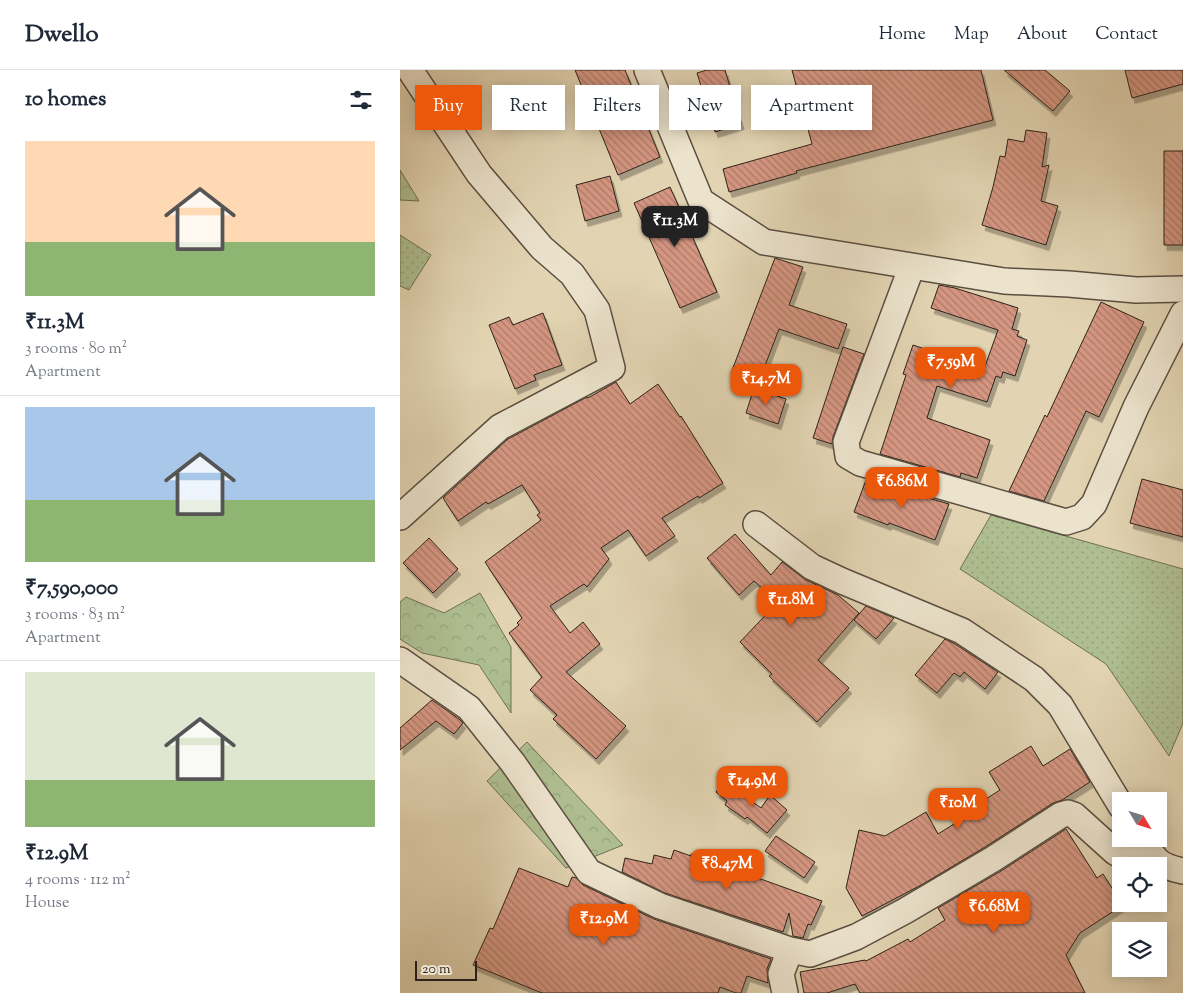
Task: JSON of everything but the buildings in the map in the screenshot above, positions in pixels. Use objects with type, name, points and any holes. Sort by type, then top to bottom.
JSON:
[{"type":"street","points":[[400,517],[500,427],[612,368],[597,310],[572,274],[542,248],[479,174],[410,70]]},
{"type":"street","points":[[647,70],[702,201],[764,242],[1004,281],[1136,290],[1183,289]]},
{"type":"street","points":[[912,266],[846,442],[848,456],[860,463],[1066,522],[1082,517],[1094,504],[1136,407],[1183,314]]},
{"type":"street","points":[[756,524],[812,567],[962,631],[1034,679],[1060,705],[1113,792]]},
{"type":"street","points":[[400,660],[469,708],[513,763],[589,872],[660,906],[790,950],[810,954],[856,938],[913,907],[994,859],[1061,815],[1068,813],[1074,815],[1115,852],[1124,857]]},
{"type":"street","points":[[785,993],[781,974],[790,950]]},
{"type":"green space","points":[[400,170],[419,201],[400,200]]},
{"type":"green space","points":[[400,235],[431,255],[409,290],[400,286]]},
{"type":"green space","points":[[991,515],[1183,569],[1183,723],[1169,756],[1106,664],[960,569]]},
{"type":"green space","points":[[480,593],[511,647],[511,713],[479,665],[422,653],[400,639],[400,602],[406,597],[444,613]]},
{"type":"green space","points":[[527,742],[623,845],[566,868],[487,781]]}]
